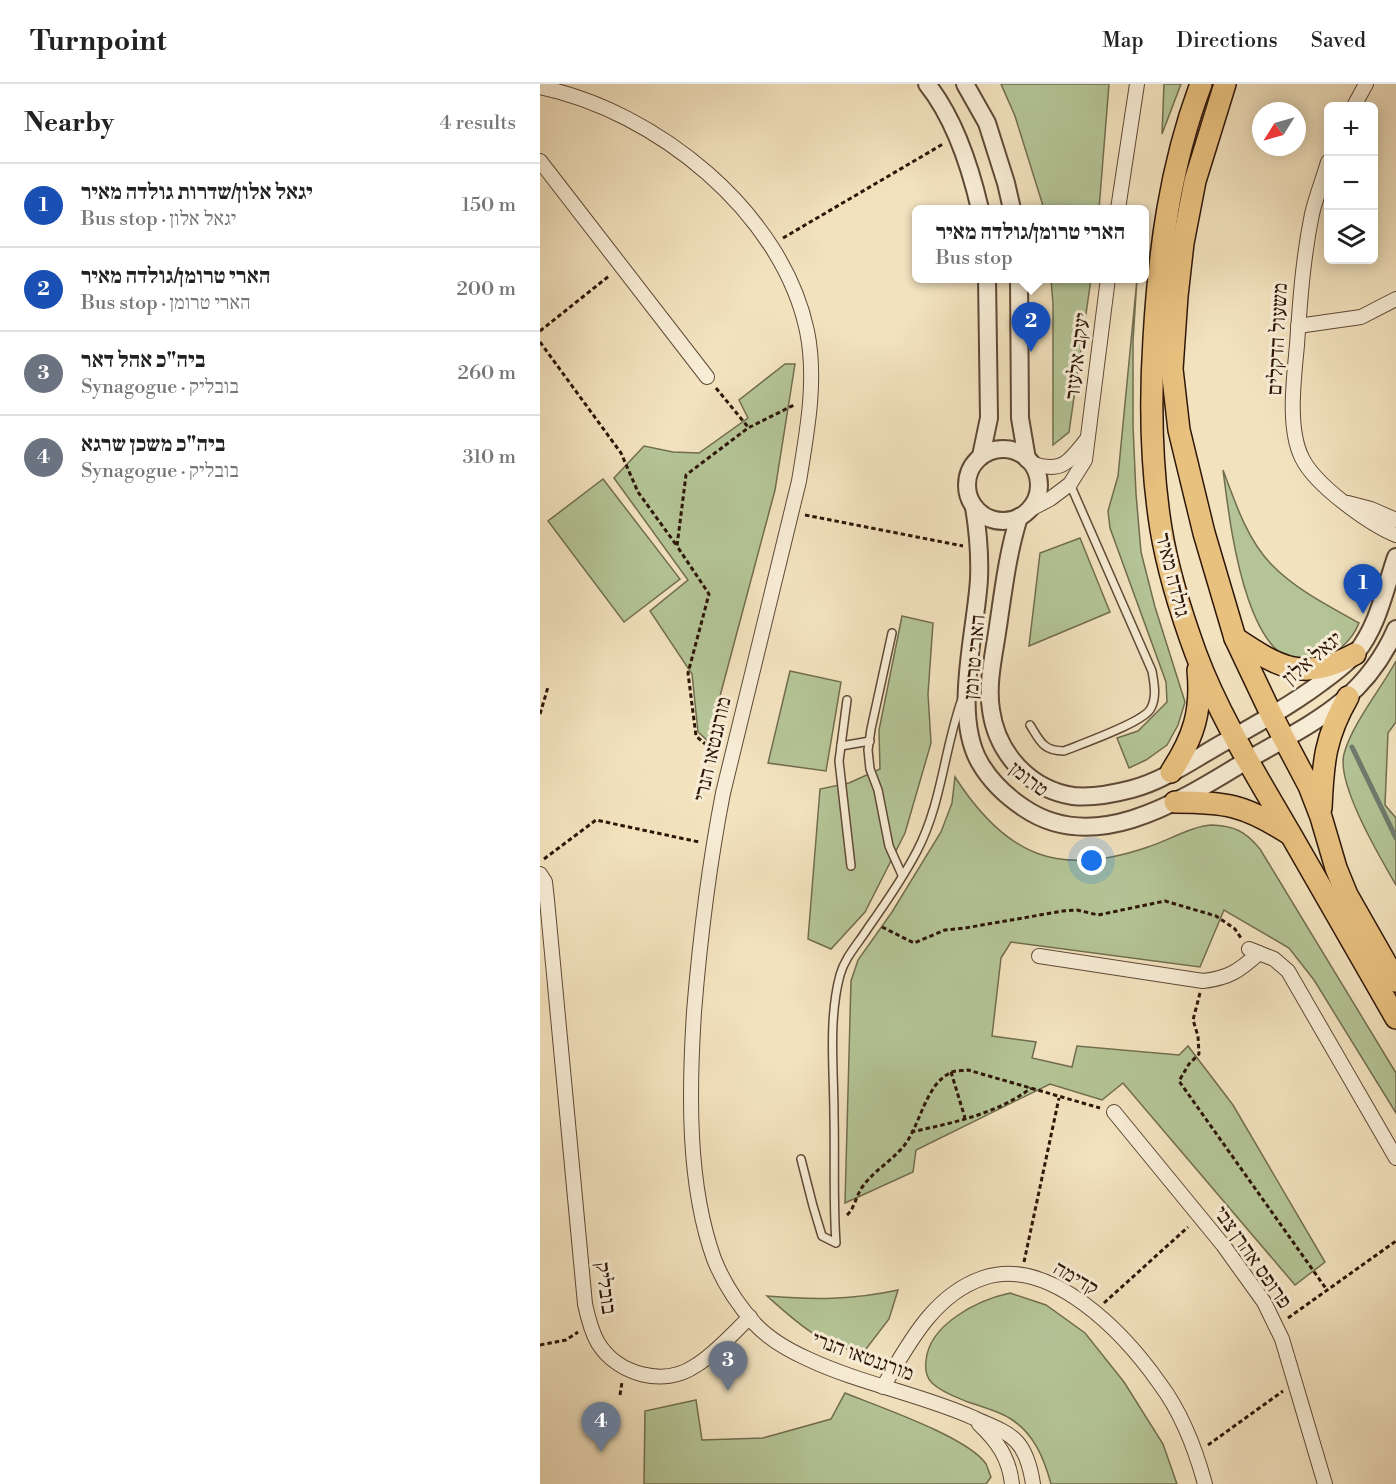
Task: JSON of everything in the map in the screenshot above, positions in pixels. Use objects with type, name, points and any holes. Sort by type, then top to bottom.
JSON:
[{"type":"main road","name":"גולדה מאיר","points":[[1201,84],[1184,136],[1166,219],[1155,318],[1152,405],[1155,476],[1169,570],[1196,654],[1234,737],[1396,1018]]},
{"type":"main road","name":"גולדה מאיר","points":[[1225,84],[1193,191],[1177,296],[1172,369],[1175,408],[1185,460],[1218,585],[1235,638],[1272,717],[1309,786],[1347,895],[1396,981]]},
{"type":"main road","points":[[1235,638],[1274,662],[1292,669],[1307,670],[1324,667],[1355,654]]},
{"type":"main road","points":[[1171,772],[1188,745],[1197,718],[1199,687],[1196,654]]},
{"type":"main road","points":[[1321,817],[1322,771],[1326,747],[1331,729],[1348,697]]},
{"type":"main road","points":[[1175,802],[1211,803],[1238,807],[1274,824],[1292,836]]},
{"type":"street","points":[[927,84],[957,136],[978,205]]},
{"type":"street","points":[[965,84],[987,123],[1011,205]]},
{"type":"street","points":[[1119,205],[1137,84]]},
{"type":"street","points":[[1356,102],[1366,84]]},
{"type":"street","name":"מורגנטאו הנרי","points":[[540,87],[561,92],[641,126],[702,169],[750,216],[770,245],[798,298],[807,332],[811,369],[807,434],[791,512],[729,765],[713,845],[697,969],[690,1086],[692,1146],[698,1189],[715,1259],[736,1299],[750,1317],[771,1338],[789,1350],[838,1373],[960,1412]]},
{"type":"street","points":[[540,161],[707,377]]},
{"type":"street","name":"משעול הדקלים","points":[[1324,177],[1313,211],[1302,265],[1293,390],[1295,435],[1302,459],[1317,479],[1376,526],[1396,535]]},
{"type":"street","points":[[981,456],[989,418],[987,283]]},
{"type":"street","points":[[1019,283],[1020,418],[1029,461],[1037,474],[1038,490],[1035,501],[1024,514],[1009,521],[992,520],[982,515],[968,497],[967,480],[973,465],[981,456],[991,451],[1007,449],[1018,453],[1029,461],[1047,469],[1064,464],[1089,438]]},
{"type":"street","name":"יעקב אלעזר","points":[[1024,514],[1071,484],[1084,460],[1089,438],[1108,283]]},
{"type":"street","points":[[1298,326],[1361,317],[1396,300]]},
{"type":"street","name":"משעול הדקלים","points":[[1346,502],[1371,509],[1396,520]]},
{"type":"street","name":"הארי טרומן","points":[[972,642],[980,549],[974,507]]},
{"type":"street","name":"הארי טרומן","points":[[1024,514],[1009,556],[989,687],[994,727],[1009,757],[1020,770],[1034,781],[1054,791],[1073,796],[1095,796],[1133,789],[1152,782],[1272,717]]},
{"type":"street","name":"יגאל אלון","points":[[1272,717],[1328,678],[1355,654],[1367,638],[1374,622],[1396,557]]},
{"type":"street","points":[[1175,802],[1323,716],[1348,697],[1375,668],[1396,629]]},
{"type":"street","name":"טרומן","points":[[972,642],[967,708],[969,726],[978,761],[992,781],[1011,800],[1049,820],[1068,825],[1092,826],[1132,819],[1175,802]]},
{"type":"street","name":"בובליק","points":[[540,874],[547,900],[585,1305],[589,1325],[598,1343],[609,1357],[636,1373],[665,1377],[682,1373],[696,1366],[750,1317]]},
{"type":"street","points":[[1039,956],[1203,981],[1221,979],[1234,974],[1254,951],[1274,959],[1288,970],[1396,1158]]},
{"type":"street","name":"פרופס אהרן צבי","points":[[1114,1112],[1223,1245],[1264,1302],[1282,1339],[1325,1484]]},
{"type":"street","name":"קדימה","points":[[883,1387],[910,1342],[936,1308],[956,1293],[980,1279],[1001,1274],[1022,1275],[1042,1281],[1059,1289],[1094,1312],[1134,1350],[1161,1385],[1174,1408],[1205,1484]]},
{"type":"street","points":[[960,1412],[992,1436],[1009,1465],[1012,1484]]},
{"type":"street","points":[[960,1412],[1003,1431],[1018,1443],[1025,1456],[1033,1484]]},
{"type":"lane","points":[[1030,724],[1041,743],[1052,751],[1064,751],[1141,719],[1151,709],[1155,689],[1152,671],[1071,484]]},
{"type":"lane","points":[[892,633],[870,741],[870,769],[878,790],[888,846],[902,875]]},
{"type":"lane","points":[[801,1159],[822,1236],[836,1244],[833,1055],[841,971],[850,952],[916,853],[928,828],[944,773],[952,725],[968,682]]},
{"type":"lane","points":[[847,700],[839,761],[851,866]]},
{"type":"lane","points":[[841,746],[870,741]]},
{"type":"path","points":[[770,245],[957,136]]},
{"type":"path","points":[[540,330],[621,266]]},
{"type":"path","points":[[540,342],[621,453],[638,492],[709,594],[688,673],[696,736],[729,765]]},
{"type":"path","points":[[707,377],[748,428]]},
{"type":"path","points":[[677,546],[686,474],[748,428],[810,399]]},
{"type":"path","points":[[791,512],[980,549]]},
{"type":"path","points":[[540,714],[548,687]]},
{"type":"path","points":[[540,862],[596,820],[713,845]]},
{"type":"path","points":[[872,922],[914,943],[945,930],[1063,911],[1077,910],[1098,915],[1165,901],[1216,916],[1235,930],[1254,951]]},
{"type":"path","points":[[1203,981],[1193,1020],[1198,1036],[1199,1054],[1179,1081],[1327,1290]]},
{"type":"path","points":[[834,1225],[850,1212],[861,1189],[872,1174],[905,1145],[938,1082],[951,1072],[968,1070],[1114,1112]]},
{"type":"path","points":[[951,1072],[965,1118]]},
{"type":"path","points":[[911,1132],[965,1118],[1017,1098],[1030,1088]]},
{"type":"path","points":[[1022,1275],[1059,1097]]},
{"type":"path","points":[[1094,1312],[1199,1216]]},
{"type":"path","points":[[1276,1326],[1396,1241]]},
{"type":"path","points":[[540,1345],[566,1340],[589,1325]]},
{"type":"path","points":[[1195,1455],[1296,1381]]},
{"type":"path","points":[[601,1421],[603,1436]]},
{"type":"green space","points":[[1001,84],[1109,84],[1099,205],[1043,205],[1015,116]]},
{"type":"green space","points":[[1164,84],[1181,84],[1162,134]]},
{"type":"green space","points":[[1051,283],[1090,283],[1069,432],[1053,445]]},
{"type":"green space","points":[[1137,283],[1133,341],[1133,426],[1141,552],[1155,607],[1185,702],[1178,725],[1167,745],[1146,760],[1129,768],[1117,738],[1138,731],[1167,702],[1166,682],[1110,528],[1108,511],[1118,476]]},
{"type":"green space","points":[[785,364],[795,364],[775,490],[708,741],[698,732],[692,674],[650,611],[688,580],[614,478],[644,446],[673,452],[699,453],[748,418],[739,400]]},
{"type":"green space","points":[[1223,470],[1248,532],[1271,564],[1302,590],[1359,623],[1352,636],[1336,651],[1316,660],[1292,660],[1272,645],[1257,621],[1236,555]]},
{"type":"green space","points":[[603,479],[680,579],[624,622],[548,521]]},
{"type":"green space","points":[[1080,538],[1110,612],[1029,646],[1040,553]]},
{"type":"green space","points":[[902,616],[933,623],[928,694],[931,743],[905,833],[865,912],[831,949],[808,939],[820,789],[849,783],[880,769],[879,730]]},
{"type":"green space","points":[[1396,661],[1396,722],[1388,733],[1385,805],[1396,818],[1396,885],[1361,821],[1343,767],[1344,754],[1353,731]]},
{"type":"green space","points":[[790,671],[841,682],[826,771],[768,763]]},
{"type":"green space","points":[[955,777],[974,804],[994,826],[1015,842],[1037,853],[1061,859],[1087,860],[1116,856],[1148,847],[1189,830],[1213,825],[1240,831],[1260,849],[1396,1073],[1396,1113],[1314,980],[1289,948],[1224,910],[1200,967],[1011,942],[1001,958],[992,1036],[1036,1042],[1032,1058],[1072,1067],[1077,1046],[1179,1055],[1188,1046],[1233,1105],[1325,1262],[1295,1285],[1123,1083],[1102,1100],[1050,1084],[916,1150],[913,1172],[845,1203],[851,981],[858,960],[892,912],[941,832],[952,803]]},
{"type":"green space","points":[[898,1290],[889,1319],[863,1353],[822,1339],[767,1296],[833,1298],[865,1296]]},
{"type":"green space","points":[[1010,1293],[1046,1305],[1085,1333],[1124,1382],[1163,1444],[1177,1484],[1051,1484],[1037,1447],[1019,1425],[1001,1414],[949,1394],[932,1383],[926,1370],[929,1348],[945,1325],[984,1301]]},
{"type":"green space","points":[[845,1393],[921,1423],[961,1443],[986,1464],[991,1477],[986,1484],[644,1484],[645,1411],[696,1400],[702,1440],[763,1438],[831,1419]]},
{"type":"waterway","points":[[1352,747],[1396,838]]},
{"type":"place","name":"הארי טרומן/גולדה מאיר","points":[[1031,352]]},
{"type":"place","name":"יגאל אלון/שדרות גולדה מאיר","points":[[1363,614]]},
{"type":"place","name":"ביה\"כ אהל דאר","points":[[728,1391]]},
{"type":"place","name":"ביה\"כ משכן שרגא","points":[[601,1452]]}]
